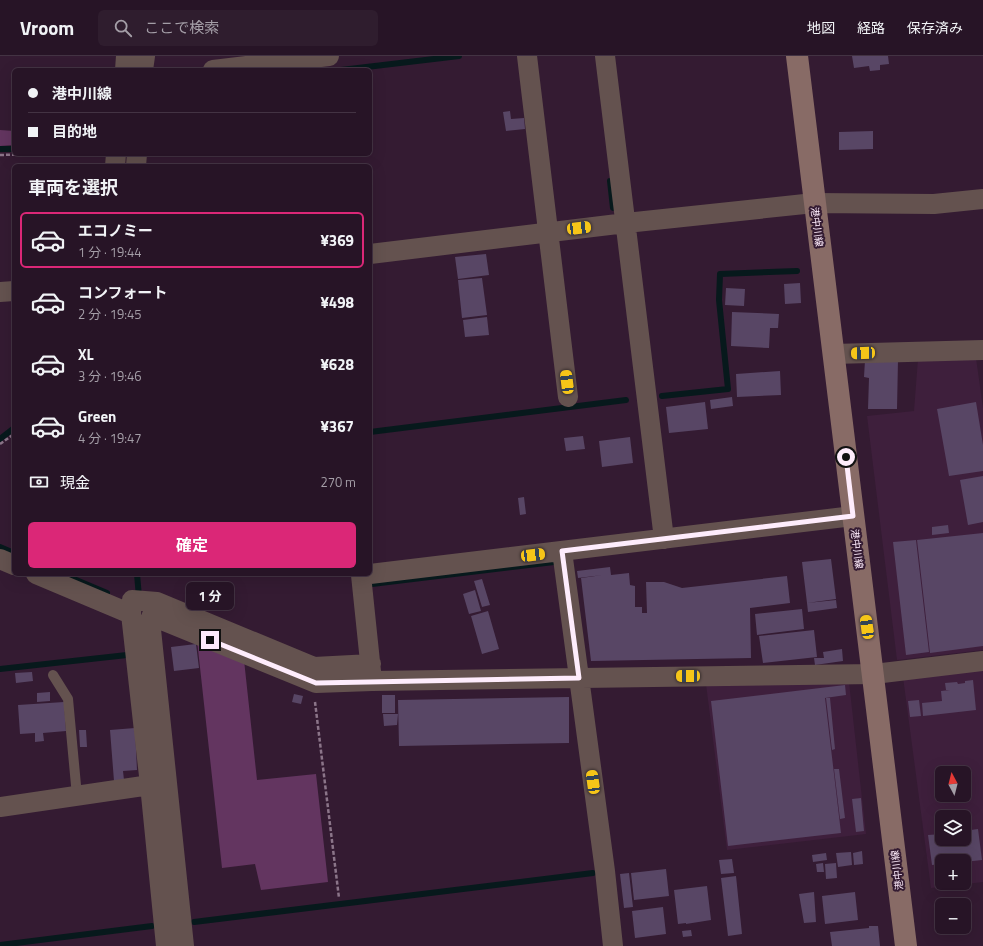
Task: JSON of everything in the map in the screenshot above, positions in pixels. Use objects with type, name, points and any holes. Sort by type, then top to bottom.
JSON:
[{"type":"main road","name":"港中川線","points":[[796,56],[832,354],[874,674],[906,946]]},
{"type":"street","points":[[125,68],[126,56]]},
{"type":"street","points":[[143,68],[145,56]]},
{"type":"street","points":[[230,68],[329,56]]},
{"type":"street","points":[[527,56],[568,397]]},
{"type":"street","points":[[605,56],[664,539]]},
{"type":"street","points":[[372,254],[626,223],[814,203],[934,204],[983,198]]},
{"type":"street","points":[[0,292],[12,292]]},
{"type":"street","points":[[832,354],[983,350]]},
{"type":"street","points":[[372,574],[853,516]]},
{"type":"street","points":[[562,551],[605,871],[613,946]]},
{"type":"street","points":[[0,559],[12,564]]},
{"type":"street","points":[[41,576],[131,614]]},
{"type":"street","points":[[361,576],[371,672]]},
{"type":"street","points":[[166,946],[131,614],[132,600],[313,675],[316,683],[371,672],[579,678],[874,674],[983,661]]},
{"type":"street","points":[[155,609],[150,620],[184,946]]},
{"type":"street","points":[[0,807],[150,785]]},
{"type":"lane","points":[[53,675],[68,699],[77,796]]},
{"type":"path","points":[[0,155],[12,155]]},
{"type":"path","points":[[0,444],[12,435]]},
{"type":"path","points":[[313,675],[339,898]]},
{"type":"shaded area","points":[[0,130],[12,131],[12,145],[0,146]]},
{"type":"shaded area","points":[[976,358],[983,408],[983,650],[897,660],[867,416],[914,411],[918,359]]},
{"type":"shaded area","points":[[197,640],[244,660],[257,780],[316,774],[328,882],[261,890],[255,864],[222,868]]},
{"type":"shaded area","points":[[983,668],[983,882],[971,883],[971,854],[935,854],[935,888],[931,888],[903,677]]},
{"type":"shaded area","points":[[849,682],[866,834],[727,850],[706,684]]},
{"type":"building","points":[[852,56],[888,56],[889,64],[880,65],[880,70],[870,71],[869,66],[854,68]]},
{"type":"building","points":[[510,111],[511,119],[524,118],[525,129],[506,131],[503,112]]},
{"type":"building","points":[[873,131],[873,149],[839,150],[839,132]]},
{"type":"building","points":[[486,254],[489,275],[458,279],[455,257]]},
{"type":"building","points":[[482,278],[487,315],[462,318],[458,280]]},
{"type":"building","points":[[800,283],[801,303],[785,304],[784,284]]},
{"type":"building","points":[[726,288],[745,289],[744,306],[725,305]]},
{"type":"building","points":[[732,312],[779,314],[778,328],[770,328],[769,348],[731,346]]},
{"type":"building","points":[[487,317],[489,335],[465,337],[463,320]]},
{"type":"building","points":[[865,360],[898,360],[897,409],[868,409],[869,378],[864,377]]},
{"type":"building","points":[[780,371],[781,395],[737,397],[736,374]]},
{"type":"building","points":[[732,397],[733,406],[711,409],[710,400]]},
{"type":"building","points":[[705,402],[708,429],[669,433],[666,407]]},
{"type":"building","points":[[976,402],[983,445],[983,471],[949,476],[937,409]]},
{"type":"building","points":[[583,436],[585,449],[566,451],[564,438]]},
{"type":"building","points":[[630,437],[633,463],[602,467],[599,441]]},
{"type":"building","points":[[983,476],[983,522],[968,525],[960,480]]},
{"type":"building","points":[[524,497],[526,514],[520,515],[518,498]]},
{"type":"building","points":[[948,525],[949,533],[932,535],[932,527]]},
{"type":"building","points":[[983,533],[983,646],[930,653],[917,540]]},
{"type":"building","points":[[916,540],[929,652],[906,655],[893,542]]},
{"type":"building","points":[[831,559],[836,599],[807,603],[802,562]]},
{"type":"building","points":[[610,567],[611,575],[629,573],[630,585],[635,586],[635,607],[642,607],[642,613],[647,613],[646,582],[664,582],[682,588],[787,576],[790,603],[750,608],[751,658],[591,661],[581,578],[603,575],[578,578],[577,571]]},
{"type":"building","points":[[482,579],[490,605],[482,607],[474,581]]},
{"type":"building","points":[[475,590],[481,611],[469,614],[463,594]]},
{"type":"building","points":[[836,600],[837,608],[808,612],[807,603]]},
{"type":"building","points":[[802,609],[804,629],[757,635],[755,614]]},
{"type":"building","points":[[488,611],[499,649],[482,654],[471,616]]},
{"type":"building","points":[[814,630],[817,657],[763,663],[759,636]]},
{"type":"building","points":[[196,644],[199,668],[174,671],[171,647]]},
{"type":"building","points":[[842,649],[843,661],[815,665],[814,658],[824,658],[823,652]]},
{"type":"building","points":[[32,672],[33,681],[16,683],[15,673]]},
{"type":"building","points":[[973,680],[976,710],[923,716],[922,703],[942,701],[941,691],[950,690],[946,690],[945,683],[957,682],[958,684]]},
{"type":"building","points":[[845,685],[846,695],[825,698],[841,833],[728,846],[711,701]]},
{"type":"building","points":[[50,692],[50,701],[37,702],[37,693]]},
{"type":"building","points":[[294,694],[303,696],[301,704],[292,702]]},
{"type":"building","points":[[382,695],[395,695],[395,713],[382,713]]},
{"type":"building","points":[[569,697],[569,743],[399,746],[398,700]]},
{"type":"building","points":[[826,698],[830,698],[835,749],[832,750]]},
{"type":"building","points":[[919,700],[921,716],[910,717],[908,701]]},
{"type":"building","points":[[64,702],[66,731],[43,733],[44,741],[35,742],[35,733],[20,734],[18,705]]},
{"type":"building","points":[[383,714],[398,714],[397,725],[384,726]]},
{"type":"building","points":[[135,728],[137,770],[123,771],[124,780],[114,781],[110,730]]},
{"type":"building","points":[[79,730],[86,730],[87,747],[80,747]]},
{"type":"building","points":[[834,769],[839,769],[845,818],[840,819]]},
{"type":"building","points":[[861,798],[864,831],[856,832],[852,799]]},
{"type":"building","points":[[978,829],[982,860],[971,861],[971,854],[935,854],[935,865],[932,865],[928,835],[935,834],[935,846],[971,846],[971,830]]},
{"type":"building","points":[[862,851],[863,864],[854,865],[853,853]]},
{"type":"building","points":[[851,852],[852,865],[838,867],[836,853]]},
{"type":"building","points":[[826,853],[827,860],[813,862],[812,855]]},
{"type":"building","points":[[732,859],[734,873],[721,874],[719,860]]},
{"type":"building","points":[[823,863],[824,872],[817,872],[816,864]]},
{"type":"building","points":[[836,863],[837,878],[826,879],[825,864]]},
{"type":"building","points":[[666,869],[669,896],[634,900],[631,873]]},
{"type":"building","points":[[629,873],[633,907],[624,908],[620,874]]},
{"type":"building","points":[[736,876],[742,934],[728,936],[721,878]]},
{"type":"building","points":[[707,886],[711,920],[678,924],[674,890]]},
{"type":"building","points":[[814,892],[816,922],[804,923],[799,894]]},
{"type":"building","points":[[855,892],[858,920],[825,924],[822,896]]},
{"type":"building","points":[[663,907],[666,934],[635,938],[632,911]]},
{"type":"building","points":[[869,926],[878,926],[880,946],[832,946],[830,932],[869,928]]},
{"type":"building","points":[[691,930],[692,936],[683,937],[682,931]]},
{"type":"waterway","points":[[358,68],[459,56]]},
{"type":"waterway","points":[[0,149],[12,149]]},
{"type":"waterway","points":[[610,181],[613,208]]},
{"type":"waterway","points":[[662,396],[728,389],[719,300],[720,274],[797,271]]},
{"type":"waterway","points":[[372,432],[626,400]]},
{"type":"waterway","points":[[0,439],[12,430]]},
{"type":"waterway","points":[[0,547],[12,552]]},
{"type":"waterway","points":[[372,584],[554,562]]},
{"type":"waterway","points":[[67,576],[107,593]]},
{"type":"waterway","points":[[137,576],[139,597]]},
{"type":"waterway","points":[[0,669],[127,655]]},
{"type":"waterway","points":[[194,922],[593,873]]},
{"type":"waterway","points":[[0,945],[152,926]]},
{"type":"route","points":[[210,640],[316,683],[579,678],[562,551],[853,516],[846,457]]}]
